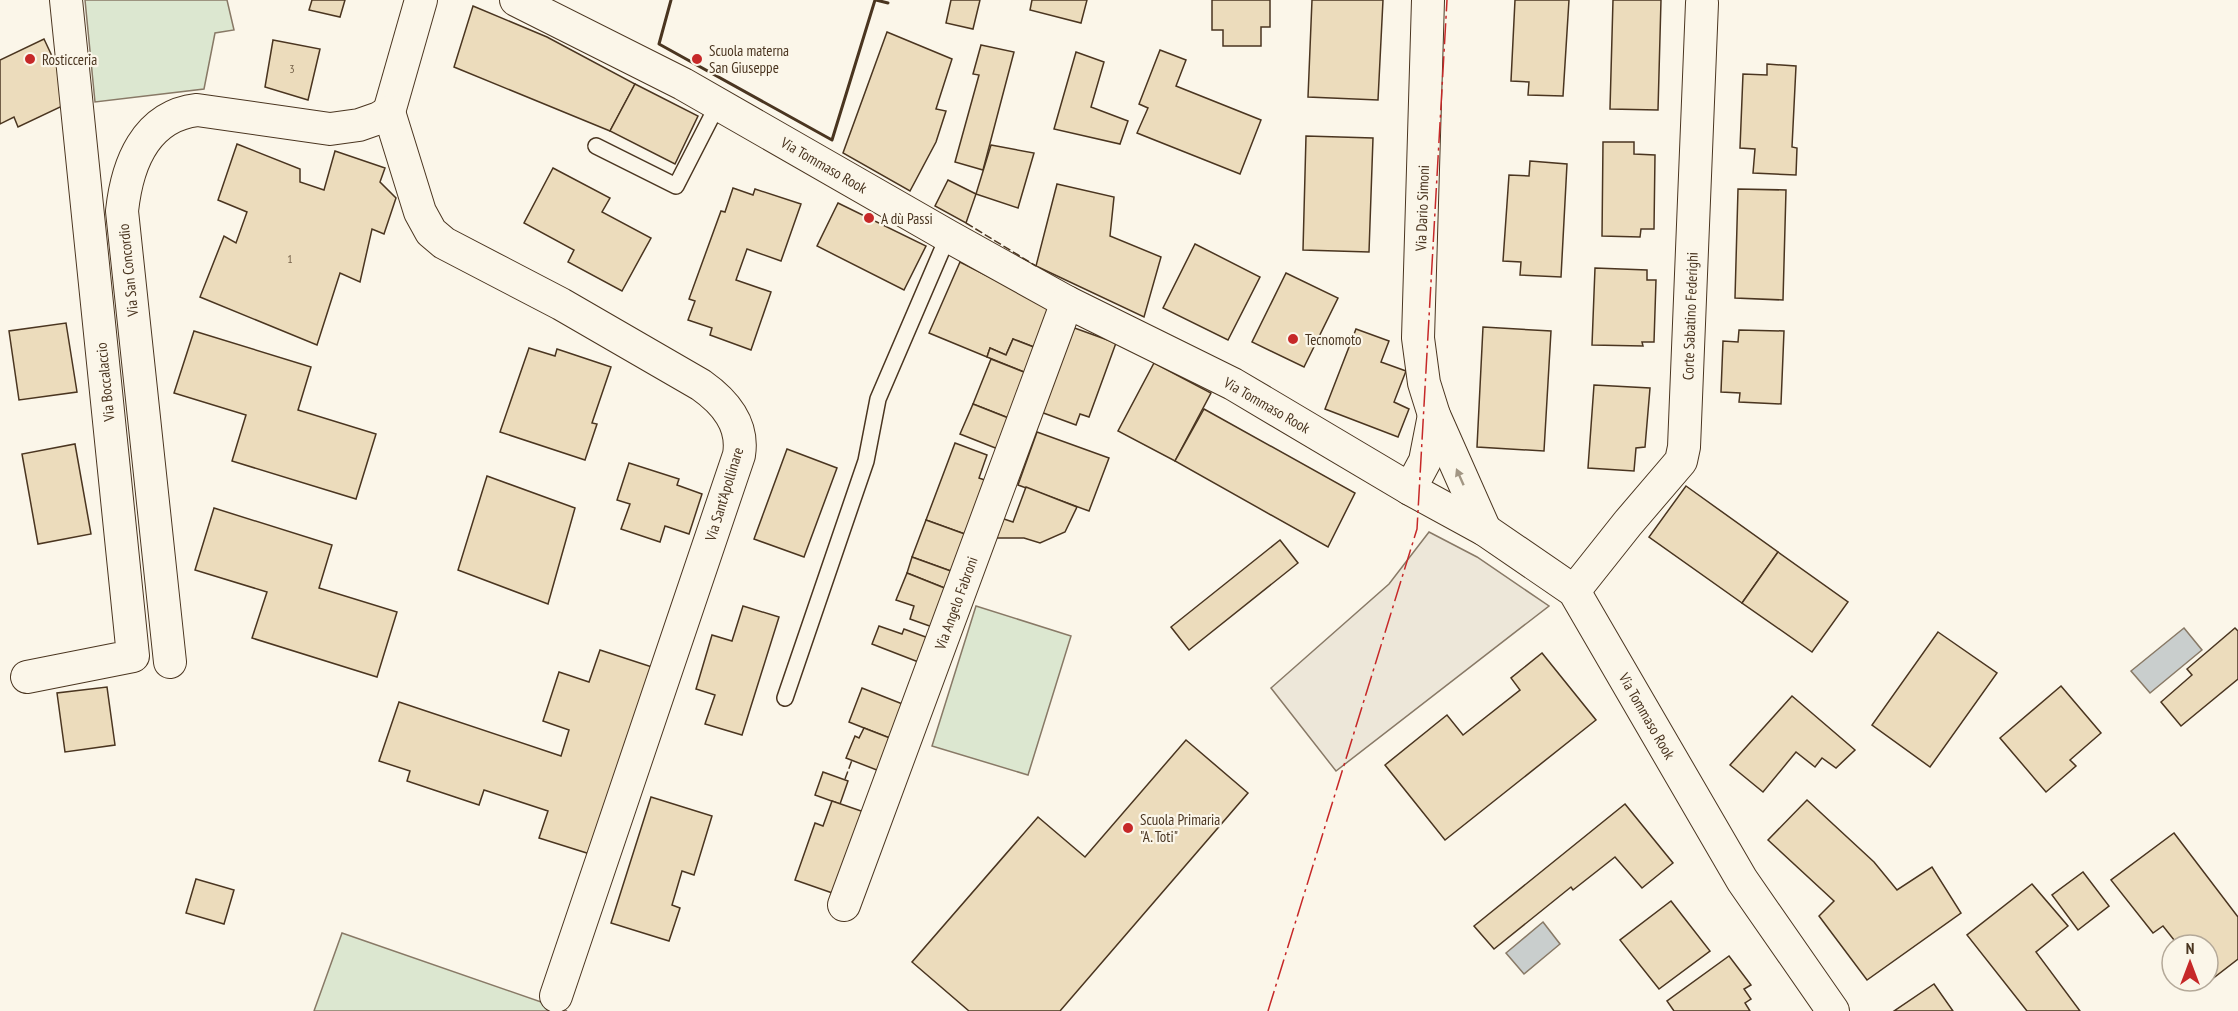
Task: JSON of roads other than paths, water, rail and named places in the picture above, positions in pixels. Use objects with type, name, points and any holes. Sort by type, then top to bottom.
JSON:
[{"type":"street","name":"Via Boccalaccio","points":[[27,677],[133,656],[66,0]]},
{"type":"street","points":[[389,112],[421,0]]},
{"type":"street","name":"Via Tommaso Rook","points":[[516,0],[683,84],[1067,302],[1233,384],[1410,489],[1485,530],[1574,591],[1742,880],[1833,1011]]},
{"type":"street","name":"Via Dario Simoni","points":[[1428,0],[1418,338],[1424,383],[1434,415],[1485,530]]},
{"type":"street","name":"Corte Sabatino Federighi","points":[[1574,591],[1681,461],[1684,447],[1702,3]]},
{"type":"street","name":"Via San Concordio","points":[[170,662],[122,211],[127,180],[135,158],[144,142],[156,128],[182,112],[197,110],[330,129],[359,125],[389,112]]},
{"type":"street","name":"Via Sant'Apollinare","points":[[389,112],[420,212],[431,232],[444,243],[561,304],[701,385],[728,409],[739,434],[739,455],[556,996]]},
{"type":"street","name":"Via Angelo Fabroni","points":[[844,905],[1067,302]]},
{"type":"street","name":"Via Dario Simoni","points":[[1410,489],[1425,461],[1434,415]]},
{"type":"lane","points":[[596,146],[676,186],[718,104]]},
{"type":"lane","points":[[784,698],[866,461],[878,399],[948,236]]},
{"type":"place","name":"Rosticceria","points":[[30,59]]},
{"type":"place","name":"Scuola materna San Giuseppe","points":[[697,59]]},
{"type":"place","name":"A dù Passi","points":[[869,218]]},
{"type":"place","name":"Tecnomoto","points":[[1293,339]]},
{"type":"place","name":"Scuola Primaria \"A. Toti\"","points":[[1128,828]]}]
